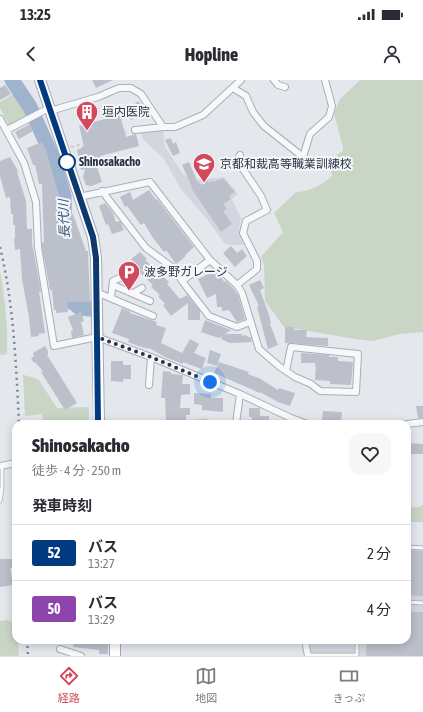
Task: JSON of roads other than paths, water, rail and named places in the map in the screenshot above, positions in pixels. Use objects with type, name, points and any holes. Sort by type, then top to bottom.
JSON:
[{"type":"main road","points":[[40,80],[47,110],[63,149],[93,237],[96,258],[98,420]]},
{"type":"main road","points":[[115,644],[115,656]]},
{"type":"street","points":[[135,130],[175,127],[203,115],[241,80]]},
{"type":"street","points":[[274,80],[278,85],[285,87]]},
{"type":"street","points":[[233,88],[246,96],[253,112],[264,126],[303,157],[310,134],[329,117],[332,106],[325,80]]},
{"type":"street","points":[[7,130],[47,110],[98,97],[119,88],[131,88],[141,94],[163,127]]},
{"type":"street","points":[[0,119],[24,163],[36,202],[38,247],[54,346],[97,337],[151,357],[240,394],[289,420]]},
{"type":"street","points":[[237,285],[257,269],[257,261],[243,233],[246,221],[267,210],[261,196],[237,160],[240,155]]},
{"type":"street","points":[[79,197],[150,182],[210,260],[237,285],[242,293],[259,349],[286,371],[311,384],[320,391],[356,392],[358,354],[291,347],[286,371]]},
{"type":"street","points":[[102,191],[146,248],[176,270],[182,281],[209,316],[237,327],[250,322]]},
{"type":"street","points":[[182,281],[210,260]]},
{"type":"street","points":[[111,298],[113,281],[130,273]]},
{"type":"street","points":[[113,285],[150,300]]},
{"type":"street","points":[[132,293],[142,288]]},
{"type":"street","points":[[96,292],[153,316]]},
{"type":"street","points":[[149,385],[151,357]]},
{"type":"street","points":[[237,420],[240,394]]},
{"type":"street","points":[[411,424],[423,422]]},
{"type":"street","points":[[1,466],[12,464]]},
{"type":"street","points":[[306,644],[306,656]]},
{"type":"street","points":[[60,649],[81,656]]},
{"type":"lane","points":[[0,501],[1,466]]},
{"type":"lane","points":[[411,547],[423,548]]},
{"type":"lane","points":[[411,602],[423,603]]},
{"type":"lane","points":[[306,656],[357,655],[357,644]]},
{"type":"waterway","name":"長代川","points":[[12,80],[30,107],[52,156],[64,196],[65,238]]},
{"type":"waterway","name":"長代川","points":[[67,283],[72,302],[80,308],[90,309]]},
{"type":"railway","points":[[0,247],[5,269],[11,313],[19,420]]},
{"type":"railway","points":[[27,644],[28,656]]},
{"type":"place","name":"垣内医院","points":[[87,132]]},
{"type":"place","name":"Shinosakacho","points":[[67,162]]},
{"type":"place","name":"京都和裁高等職業訓練校","points":[[204,184]]},
{"type":"place","name":"波多野ガレージ","points":[[129,292]]}]
